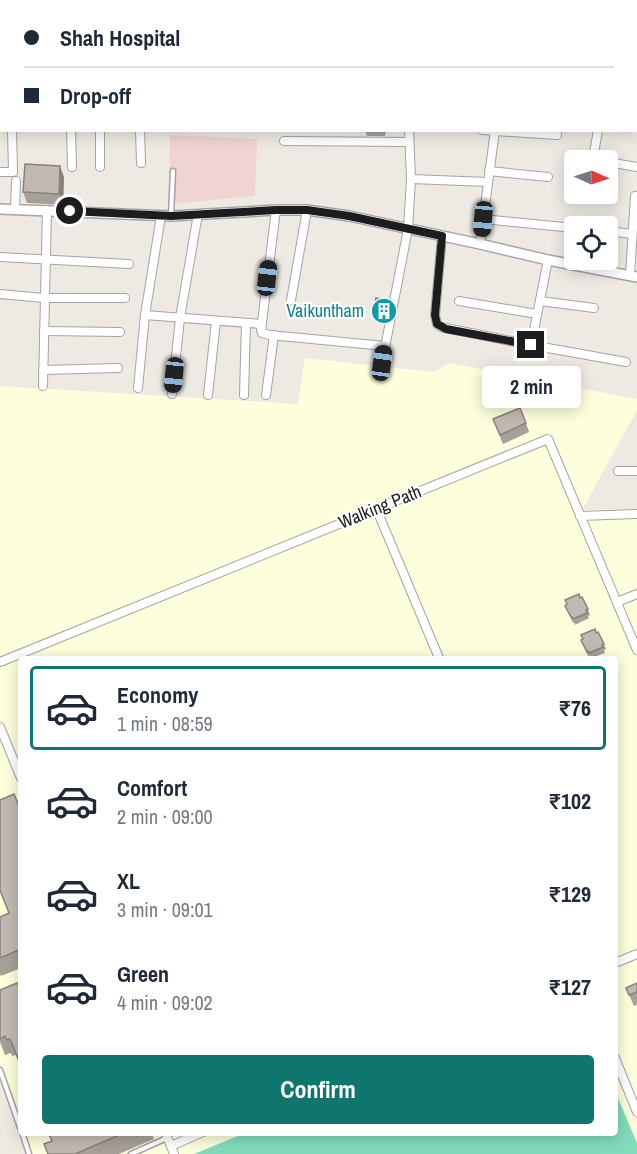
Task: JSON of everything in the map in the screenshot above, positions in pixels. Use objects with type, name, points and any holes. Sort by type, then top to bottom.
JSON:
[{"type":"street","points":[[0,172],[13,172],[12,132]]},
{"type":"street","points":[[71,132],[72,167]]},
{"type":"street","points":[[100,132],[100,167]]},
{"type":"street","points":[[140,132],[141,163]]},
{"type":"street","points":[[382,363],[408,229],[411,179],[409,132]]},
{"type":"street","points":[[480,244],[495,132]]},
{"type":"street","points":[[510,132],[557,135]]},
{"type":"street","points":[[595,150],[598,132]]},
{"type":"street","points":[[284,141],[409,142]]},
{"type":"street","points":[[618,164],[637,167]]},
{"type":"street","points":[[489,171],[548,177]]},
{"type":"street","points":[[411,179],[488,183]]},
{"type":"street","points":[[15,209],[16,181]]},
{"type":"street","points":[[0,209],[161,216],[307,210],[349,216],[548,260],[634,276],[632,234],[635,196]]},
{"type":"street","points":[[43,386],[47,210]]},
{"type":"street","points":[[276,210],[261,324],[262,333],[385,346]]},
{"type":"street","points":[[291,300],[307,210]]},
{"type":"street","points":[[172,394],[180,318],[198,214]]},
{"type":"street","points":[[138,388],[145,315],[161,216]]},
{"type":"street","points":[[483,219],[564,227]]},
{"type":"street","points":[[618,232],[632,234]]},
{"type":"street","points":[[442,236],[435,315],[437,324],[446,329],[626,362]]},
{"type":"street","points":[[0,257],[129,264]]},
{"type":"street","points":[[531,345],[548,260]]},
{"type":"street","points":[[0,294],[45,298],[125,298]]},
{"type":"street","points":[[459,301],[537,314]]},
{"type":"street","points":[[540,301],[594,308]]},
{"type":"street","points":[[145,315],[261,324]]},
{"type":"street","points":[[208,395],[216,321]]},
{"type":"street","points":[[244,395],[246,323]]},
{"type":"street","points":[[44,331],[120,333]]},
{"type":"street","points":[[266,395],[274,336]]},
{"type":"street","points":[[43,370],[118,368]]},
{"type":"street","name":"Walking Path","points":[[0,662],[548,439],[637,650]]},
{"type":"street","points":[[618,471],[637,471]]},
{"type":"street","points":[[376,508],[438,656]]},
{"type":"street","points":[[580,516],[637,514]]},
{"type":"street","points":[[617,602],[637,594]]},
{"type":"street","points":[[0,727],[18,771]]},
{"type":"street","points":[[618,962],[637,954]]},
{"type":"street","points":[[618,1065],[637,1112]]},
{"type":"street","points":[[169,1143],[191,1136]]},
{"type":"lane","points":[[171,216],[173,171]]},
{"type":"lane","points":[[0,1070],[18,1122]]},
{"type":"lane","points":[[23,1136],[29,1154]]},
{"type":"lane","points":[[131,1154],[169,1143]]},
{"type":"shaded area","points":[[170,135],[257,139],[255,196],[169,204]]},
{"type":"shaded area","points":[[305,358],[433,372],[450,363],[637,399],[637,410],[582,510],[637,509],[637,1154],[29,1154],[24,1136],[618,1136],[618,656],[18,656],[18,1114],[13,1095],[0,1074],[0,386],[298,404]]},
{"type":"green space","points":[[618,1098],[637,1143],[637,1154],[194,1154],[238,1136],[618,1136]]},
{"type":"building","points":[[25,164],[60,166],[59,194],[23,192]]},
{"type":"building","points":[[376,298],[385,300],[383,311],[374,310]]},
{"type":"building","points":[[520,408],[526,423],[500,435],[493,419]]},
{"type":"building","points":[[579,594],[588,609],[587,613],[573,619],[565,606],[567,604],[565,600]]},
{"type":"building","points":[[595,629],[604,644],[603,647],[589,653],[581,640],[583,639],[581,635]]},
{"type":"building","points":[[14,794],[18,804],[18,950],[0,958],[0,917],[9,913],[0,890],[0,800]]},
{"type":"building","points":[[17,983],[18,985],[18,1059],[10,1039],[7,1040],[5,1036],[0,1039],[0,990]]},
{"type":"building","points":[[637,983],[637,992],[629,995],[626,988]]},
{"type":"building","points":[[50,1136],[117,1136],[75,1154],[48,1154],[44,1144],[52,1141]]},
{"type":"place","name":"Vaikuntham","points":[[384,311]]},
{"type":"route","points":[[70,211],[171,216],[307,210],[349,216],[442,236],[435,315],[437,324],[446,329],[531,345]]}]
